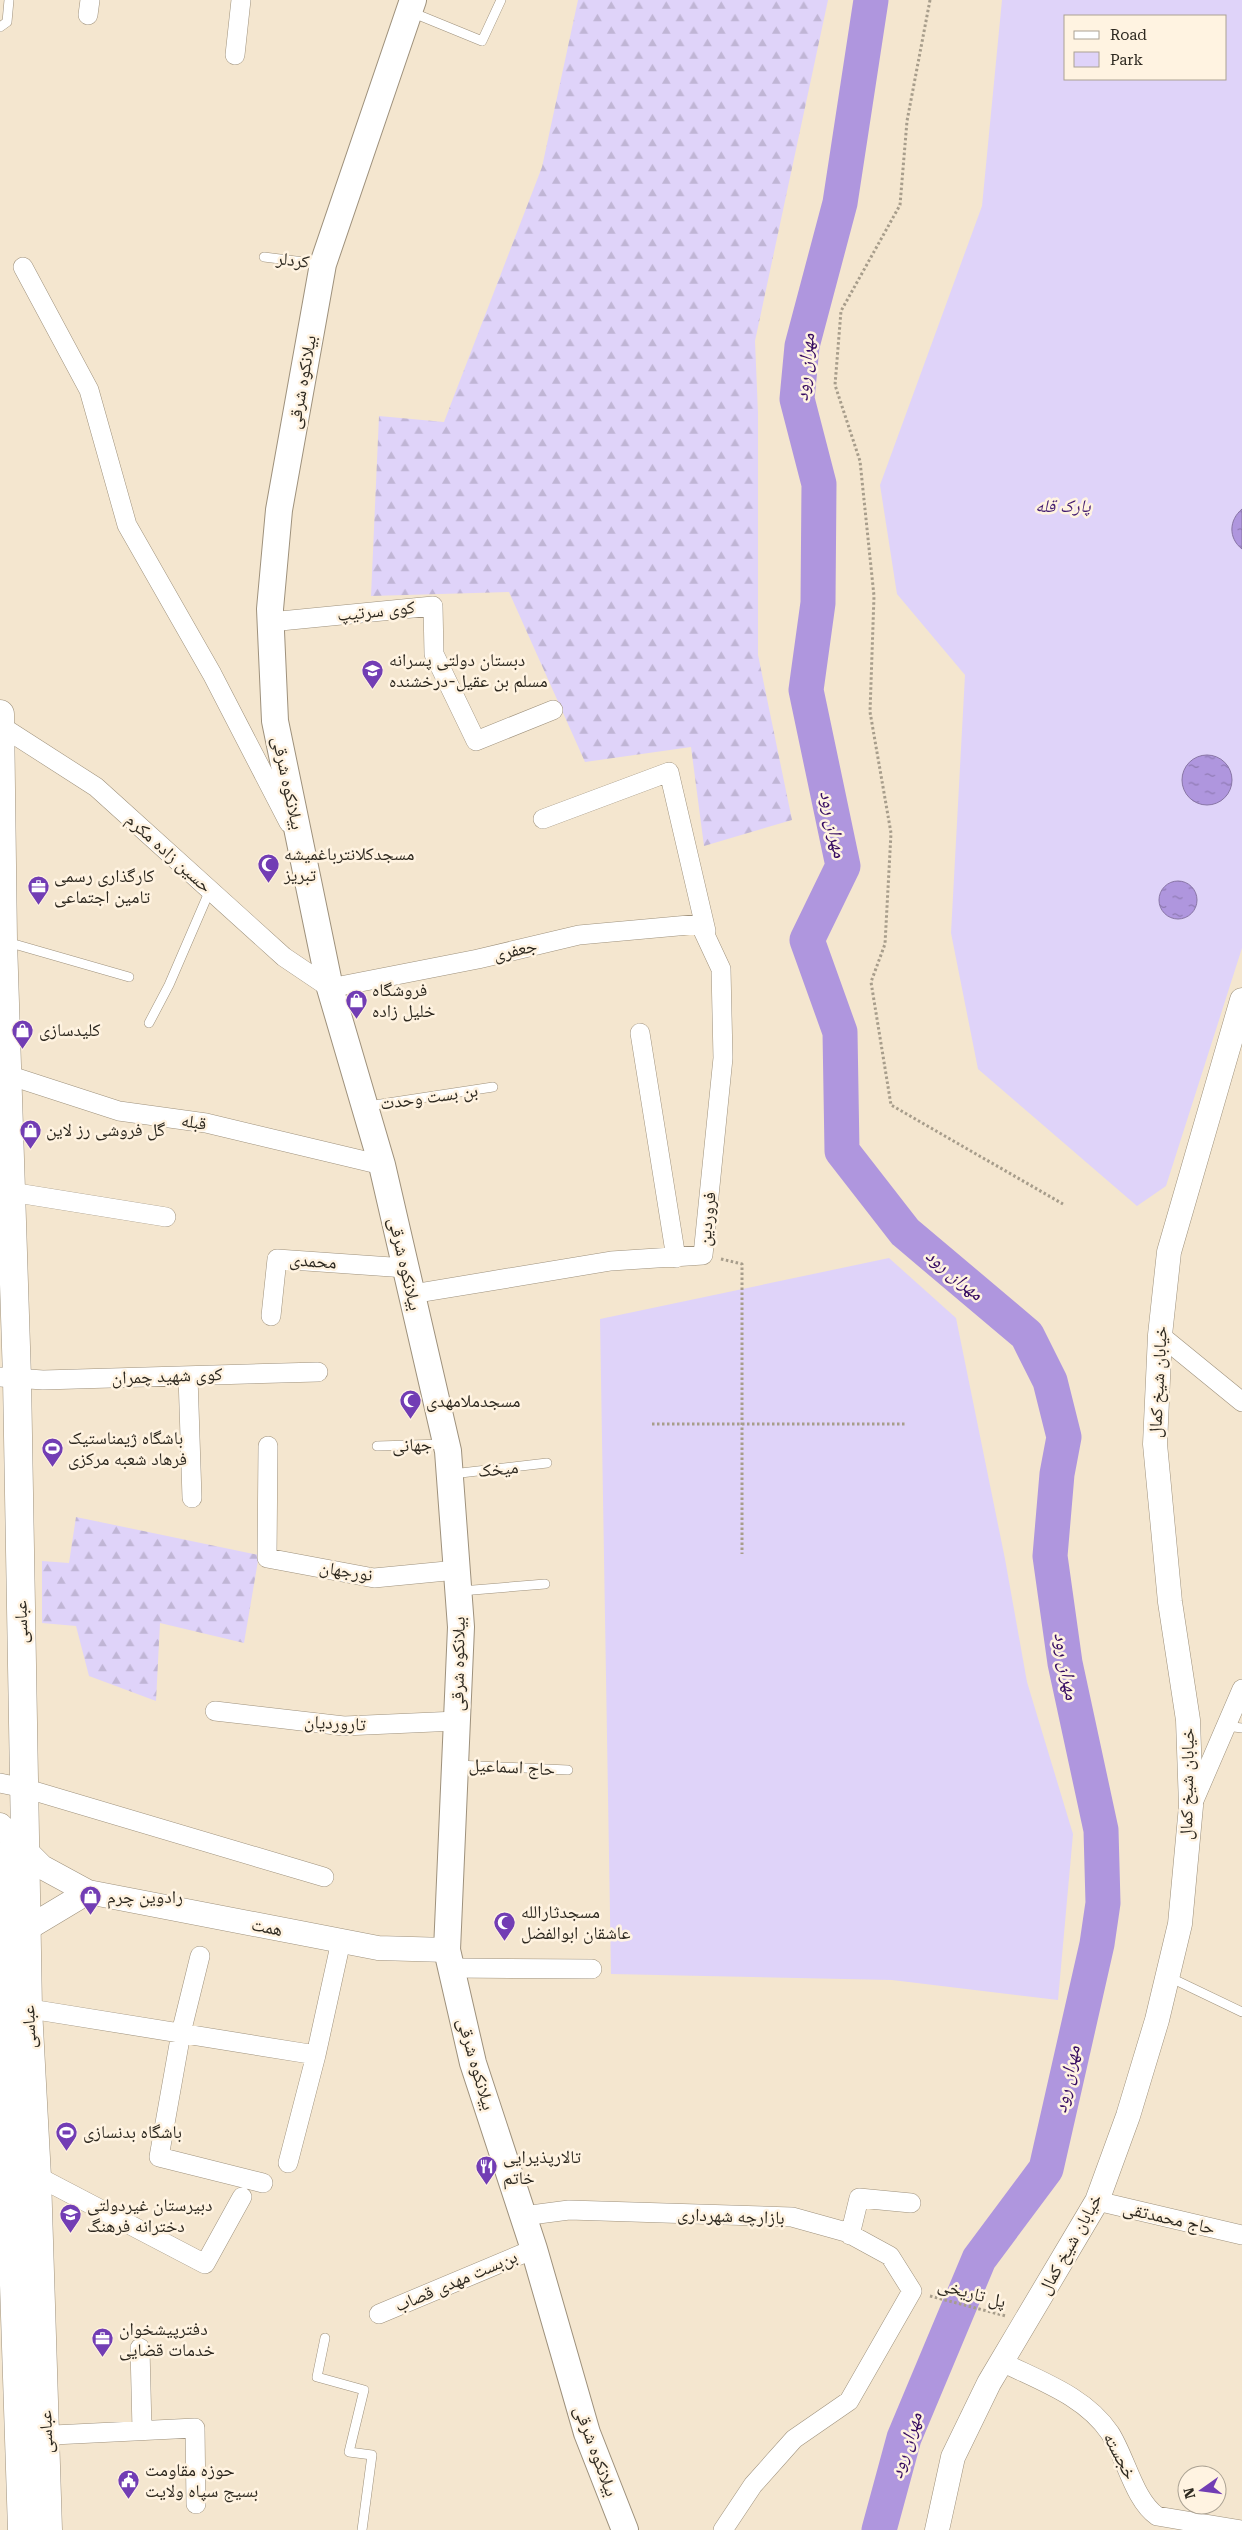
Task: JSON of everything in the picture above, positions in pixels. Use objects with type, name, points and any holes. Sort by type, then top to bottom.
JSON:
[{"type":"main road","name":"بیلانکوه شرقی","points":[[411,6],[323,264],[279,510],[270,622],[274,721],[330,988],[382,1165],[446,1444],[450,1474],[461,1627],[449,1959],[473,2063],[534,2249],[587,2434],[624,2530]]},
{"type":"main road","name":"عباسى","points":[[0,714],[1,940],[4,1074],[11,1192],[8,1378],[12,1852],[3,1944],[17,2007],[37,2177],[48,2530]]},
{"type":"main road","name":"عباسى","points":[[12,1852],[27,1927],[17,2007],[6,2256],[19,2437],[22,2530]]},
{"type":"street","points":[[234,55],[241,0]]},
{"type":"street","points":[[23,267],[90,390],[127,525],[212,674],[300,844]]},
{"type":"street","name":"کوی سرتیپ","points":[[270,622],[433,606],[434,654],[476,741],[553,710]]},
{"type":"street","name":"حسین زاده مکرم","points":[[0,726],[96,787],[284,957],[330,988]]},
{"type":"street","name":"فروردین","points":[[412,1294],[610,1261],[703,1255],[723,1058],[721,969],[703,928],[669,772],[543,819]]},
{"type":"street","name":"جعفری","points":[[330,988],[478,959],[579,935],[703,928]]},
{"type":"street","name":"خیابان شیخ کمال","points":[[937,2530],[952,2457],[1002,2362],[1097,2201],[1128,2116],[1157,2020],[1180,1924],[1191,1806],[1188,1720],[1170,1602],[1155,1444],[1160,1335],[1169,1252],[1239,1023],[1242,1000]]},
{"type":"street","points":[[640,1033],[676,1258]]},
{"type":"street","name":"قبله","points":[[4,1074],[119,1111],[206,1123],[382,1165]]},
{"type":"street","points":[[11,1192],[166,1217]]},
{"type":"street","name":"محمدی","points":[[271,1316],[277,1258],[406,1268]]},
{"type":"street","points":[[1160,1335],[1242,1402]]},
{"type":"street","name":"کوی شهید چمران","points":[[8,1378],[44,1380],[318,1372]]},
{"type":"street","points":[[188,1376],[192,1498]]},
{"type":"street","name":"نورجهان","points":[[268,1446],[267,1558],[374,1578],[458,1581]]},
{"type":"street","points":[[1191,1806],[1234,1727],[1242,1689]]},
{"type":"street","name":"تاروردیان","points":[[215,1711],[344,1726],[457,1721]]},
{"type":"street","points":[[12,1785],[324,1877]]},
{"type":"street","name":"همت","points":[[0,1825],[12,1852],[88,1892],[340,1941],[449,1959]]},
{"type":"street","points":[[3,1944],[27,1927],[88,1892]]},
{"type":"street","points":[[288,2163],[316,2055],[340,1941]]},
{"type":"street","points":[[200,1956],[182,2034],[160,2157],[263,2183]]},
{"type":"street","points":[[449,1959],[592,1969]]},
{"type":"street","points":[[17,2007],[316,2055]]},
{"type":"street","points":[[10,2163],[205,2264],[242,2197]]},
{"type":"street","points":[[850,2234],[858,2198],[911,2203]]},
{"type":"street","name":"حاج محمدتقی","points":[[1097,2201],[1242,2235]]},
{"type":"street","name":"بازارچه شهرداری","points":[[523,2216],[570,2210],[792,2217],[850,2234],[890,2256],[912,2291]]},
{"type":"street","name":"بن‌بست مهدی قصاب","points":[[379,2314],[534,2249]]},
{"type":"street","points":[[724,2530],[753,2485],[794,2439],[850,2401],[912,2291]]},
{"type":"street","points":[[140,2348],[142,2430]]},
{"type":"street","name":"خجسته","points":[[1002,2362],[1081,2402],[1095,2415],[1110,2433],[1126,2462],[1139,2496],[1147,2509],[1157,2516],[1241,2530]]},
{"type":"street","points":[[19,2437],[195,2428],[196,2504]]},
{"type":"lane","points":[[0,28],[7,22],[9,0]]},
{"type":"lane","points":[[411,6],[482,41],[501,0]]},
{"type":"lane","name":"کردلر","points":[[264,256],[323,264]]},
{"type":"lane","points":[[149,1024],[169,985],[210,890]]},
{"type":"lane","points":[[1,940],[129,977]]},
{"type":"lane","name":"بن بست وحدت","points":[[365,1106],[493,1087]]},
{"type":"lane","name":"جهانی","points":[[377,1446],[446,1444]]},
{"type":"lane","name":"میخک","points":[[450,1474],[547,1463]]},
{"type":"lane","points":[[458,1581],[545,1584]]},
{"type":"lane","name":"حاج اسماعیل","points":[[455,1765],[568,1770]]},
{"type":"lane","points":[[1167,1976],[1242,2012]]},
{"type":"lane","points":[[325,2338],[317,2377],[364,2390],[349,2452],[372,2455],[362,2530]]},
{"type":"path","points":[[930,0],[908,121],[900,205],[841,311],[835,385],[860,461],[874,596],[870,712],[891,833],[885,944],[871,982],[892,1105],[1063,1204]]},
{"type":"path","points":[[703,1255],[742,1264],[744,1423],[742,1554]]},
{"type":"path","points":[[652,1424],[907,1424]]},
{"type":"path","name":"پل تاریخی","points":[[912,2291],[1026,2322]]},
{"type":"green space","points":[[578,0],[828,0],[755,341],[758,413],[758,655],[792,820],[704,846],[691,747],[585,762],[509,592],[371,596],[379,416],[444,422],[542,167]]},
{"type":"green space","name":"پارک قله","points":[[1002,0],[1242,0],[1242,948],[1166,1186],[1137,1206],[978,1069],[951,933],[965,675],[897,594],[880,485],[982,206]]},
{"type":"green space","points":[[889,1258],[956,1318],[1005,1559],[1027,1682],[1073,1834],[1058,2000],[892,1980],[611,1974],[600,1319]]},
{"type":"green space","points":[[76,1517],[259,1555],[244,1643],[160,1623],[156,1701],[89,1676],[76,1626],[42,1623],[42,1561],[69,1563]]},
{"type":"water","points":[[1242,509],[1242,549],[1234,540],[1232,529],[1235,518]]},
{"type":"water","points":[[1207,755],[1221,759],[1228,766],[1232,780],[1228,794],[1221,801],[1207,805],[1193,801],[1186,794],[1182,780],[1186,766],[1193,759]]},
{"type":"water","points":[[1178,881],[1192,886],[1197,900],[1192,914],[1178,919],[1164,914],[1159,900],[1164,886]]},
{"type":"waterway","name":"مهران رود","points":[[871,0],[840,203],[802,346],[797,399],[819,484],[818,603],[806,690],[843,866],[807,940],[840,1032],[842,1151],[905,1232],[1027,1335],[1050,1381],[1064,1437],[1057,1474],[1050,1556],[1065,1663],[1101,1830],[1103,1903],[1097,1944],[1046,2169],[979,2259],[904,2438],[879,2530]]},
{"type":"place","name":"دبستان دولتی پسرانه مسلم بن عقیل-درخشنده","points":[[373,689]]},
{"type":"place","name":"مسجدکلانترباغمیشه تبریز","points":[[268,883]]},
{"type":"place","name":"کارگذاری رسمی تامین اجتماعی","points":[[38,905]]},
{"type":"place","name":"فروشگاه خلیل زاده","points":[[356,1019]]},
{"type":"place","name":"کلیدسازی","points":[[23,1049]]},
{"type":"place","name":"گل فروشی رز لاین","points":[[30,1149]]},
{"type":"place","name":"مسجدملامهدی","points":[[410,1420]]},
{"type":"place","name":"باشگاه ژیمناستیک فرهاد شعبه مرکزی","points":[[52,1467]]},
{"type":"place","name":"رادوین چرم","points":[[91,1916]]},
{"type":"place","name":"مسجدثارالله عاشقان ابوالفضل","points":[[505,1941]]},
{"type":"place","name":"باشگاه بدنسازی","points":[[67,2151]]},
{"type":"place","name":"تالارپذیرایی خاتم","points":[[487,2186]]},
{"type":"place","name":"دبیرستان غیردولتی دخترانه فرهنگ","points":[[71,2234]]},
{"type":"place","name":"دفترپیشخوان خدمات قضایی","points":[[103,2358]]},
{"type":"place","name":"حوزه مقاومت بسیج سپاه ولایت","points":[[129,2499]]}]
